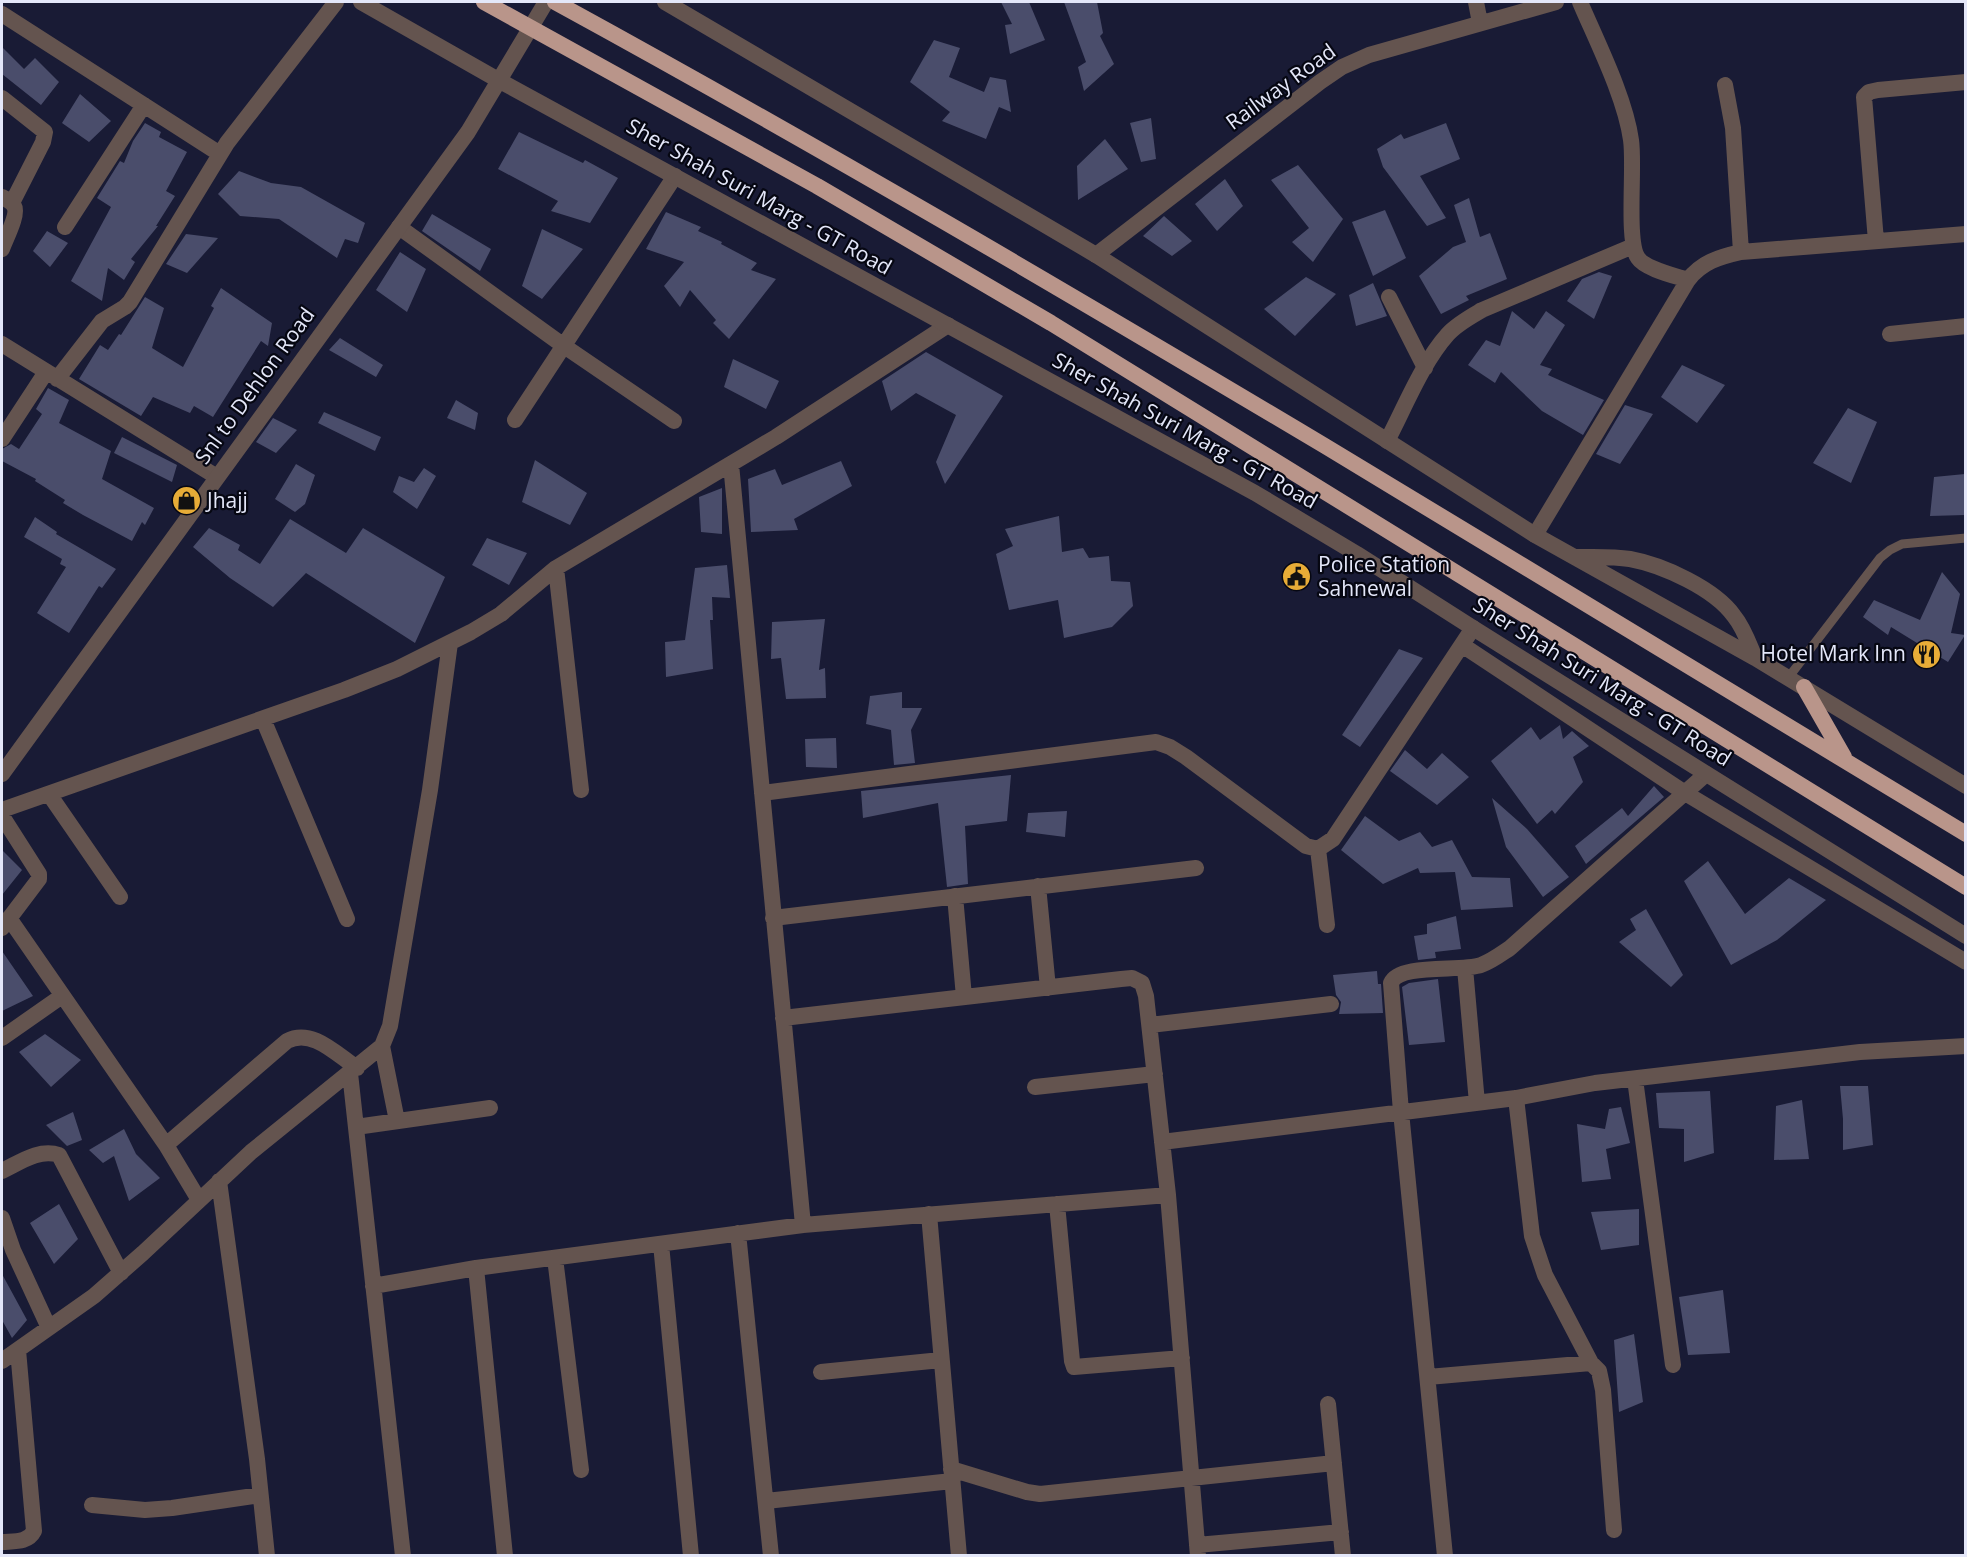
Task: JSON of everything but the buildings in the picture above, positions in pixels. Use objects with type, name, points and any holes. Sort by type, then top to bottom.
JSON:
[{"type":"highway","name":"Sher Shah Suri Marg - GT Road","points":[[484,2],[817,186],[1051,323],[1965,887]]},
{"type":"highway","points":[[555,2],[833,157],[1069,293],[1965,834]]},
{"type":"highway","points":[[1804,687],[1845,760]]},
{"type":"street","points":[[3,434],[52,375],[102,321],[130,302],[220,154],[336,2]]},
{"type":"street","name":"Sher Shah Suri Marg - GT Road","points":[[361,2],[500,81],[1255,493],[1357,554],[1965,936]]},
{"type":"street","name":"Snl to Dehlon Road","points":[[2,772],[468,132],[546,2]]},
{"type":"street","points":[[665,2],[1096,255],[1535,535],[1755,658],[1965,786]]},
{"type":"street","points":[[1476,2],[1480,23]]},
{"type":"street","name":"Railway Road","points":[[1096,255],[1310,89],[1342,67],[1369,54],[1556,2]]},
{"type":"street","points":[[1580,2],[1618,93],[1631,138],[1633,246],[1638,258],[1645,264],[1688,280]]},
{"type":"street","points":[[2,14],[220,154]]},
{"type":"street","points":[[1876,241],[1864,97],[1869,92],[1878,90],[1965,82]]},
{"type":"street","points":[[1725,85],[1733,128],[1741,252]]},
{"type":"street","points":[[2,98],[45,132],[43,142],[7,200],[16,213],[2,249]]},
{"type":"street","points":[[65,227],[144,105]]},
{"type":"street","points":[[515,420],[675,176]]},
{"type":"street","points":[[399,227],[564,346],[674,421]]},
{"type":"street","points":[[1535,535],[1696,270],[1708,262],[1741,252],[1965,234]]},
{"type":"street","points":[[1387,441],[1425,368],[1448,334],[1482,310],[1633,246]]},
{"type":"street","points":[[1389,297],[1425,368]]},
{"type":"street","points":[[2,810],[344,690],[397,669],[450,643],[501,614],[556,568],[731,464],[948,325]]},
{"type":"street","points":[[1890,334],[1965,326]]},
{"type":"street","points":[[2,344],[216,477]]},
{"type":"street","points":[[731,464],[772,918],[803,1224]]},
{"type":"street","points":[[1574,557],[1631,559],[1654,565],[1691,583],[1719,599],[1734,615],[1755,658]]},
{"type":"street","points":[[556,568],[581,790]]},
{"type":"street","points":[[762,793],[1156,742],[1170,747],[1186,758],[1306,846],[1318,849],[1333,839],[1473,628]]},
{"type":"street","points":[[2,1361],[94,1296],[251,1152],[382,1046],[390,1026],[430,790],[450,643]]},
{"type":"street","points":[[1462,645],[1685,793],[1965,962]]},
{"type":"street","points":[[263,718],[347,919]]},
{"type":"street","points":[[1445,1556],[1390,997],[1392,979],[1409,971],[1481,965],[1510,948],[1706,774]]},
{"type":"street","points":[[49,794],[120,897]]},
{"type":"street","points":[[1739,826],[1756,805]]},
{"type":"street","points":[[2,816],[39,874],[39,879],[5,923],[62,996],[166,1145],[199,1200]]},
{"type":"street","points":[[1318,849],[1327,925]]},
{"type":"street","points":[[772,918],[1196,867]]},
{"type":"street","points":[[1038,886],[1048,987]]},
{"type":"street","points":[[956,896],[964,997]]},
{"type":"street","points":[[1465,968],[1477,1103]]},
{"type":"street","points":[[783,1018],[1137,979],[1144,988],[1168,1195],[1198,1550],[1341,1532]]},
{"type":"street","points":[[2,1038],[62,996]]},
{"type":"street","points":[[1149,1025],[1331,1004]]},
{"type":"street","points":[[166,1145],[287,1041],[296,1036],[313,1038],[353,1070],[356,1127],[403,1556]]},
{"type":"street","points":[[382,1046],[397,1122]]},
{"type":"street","points":[[1162,1142],[1516,1098],[1568,1087],[1635,1078],[1860,1052],[1965,1046]]},
{"type":"street","points":[[1035,1087],[1155,1074]]},
{"type":"street","points":[[1635,1078],[1673,1365]]},
{"type":"street","points":[[1516,1098],[1532,1236],[1545,1275],[1590,1363],[1599,1371],[1603,1390],[1614,1530]]},
{"type":"street","points":[[356,1127],[490,1108]]},
{"type":"street","points":[[2,1171],[39,1153],[47,1152],[58,1155],[121,1273]]},
{"type":"street","points":[[219,1181],[267,1556]]},
{"type":"street","points":[[373,1286],[476,1268],[803,1224],[1168,1195]]},
{"type":"street","points":[[1058,1204],[1073,1366],[1079,1368],[1182,1358]]},
{"type":"street","points":[[929,1214],[959,1556]]},
{"type":"street","points":[[3,1224],[49,1328]]},
{"type":"street","points":[[738,1233],[771,1556]]},
{"type":"street","points":[[661,1244],[691,1556]]},
{"type":"street","points":[[555,1258],[581,1470]]},
{"type":"street","points":[[476,1268],[505,1556]]},
{"type":"street","points":[[2,1542],[31,1538],[34,1531],[18,1350]]},
{"type":"street","points":[[821,1372],[941,1360]]},
{"type":"street","points":[[1428,1377],[1590,1363]]},
{"type":"street","points":[[1329,1404],[1343,1556]]},
{"type":"street","points":[[766,1501],[952,1475],[1040,1494],[1334,1463]]},
{"type":"street","points":[[92,1505],[145,1509],[172,1508],[260,1495]]},
{"type":"lane","points":[[1788,678],[1880,558],[1890,550],[1902,544],[1965,538]]},
{"type":"place","name":"Jhajj","points":[[186,501]]},
{"type":"place","name":"Police Station Sahnewal","points":[[1297,577]]},
{"type":"place","name":"Hotel Mark Inn","points":[[1927,654]]}]
